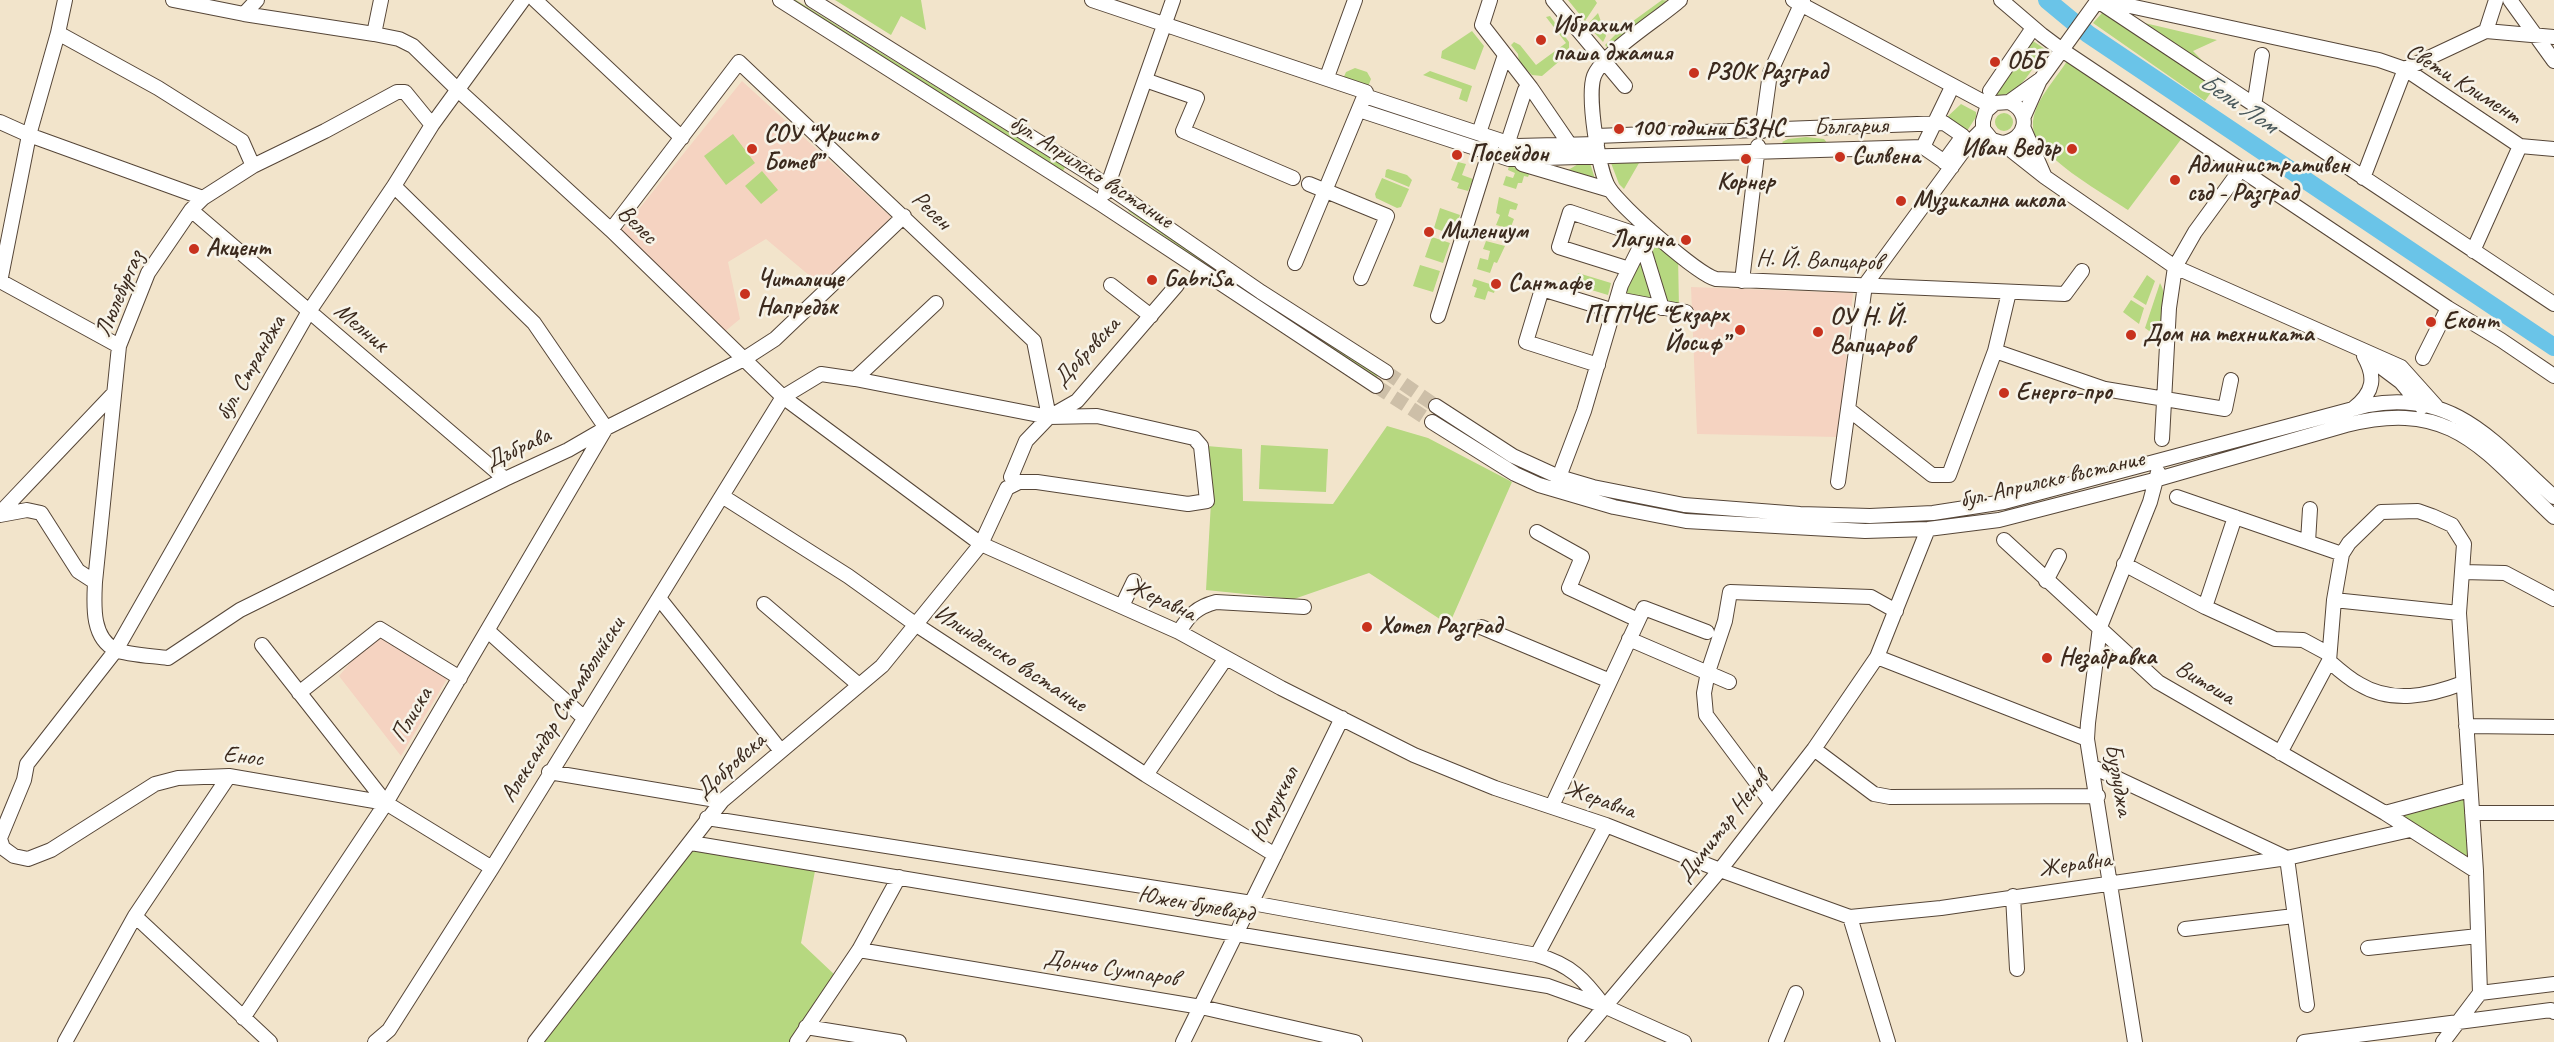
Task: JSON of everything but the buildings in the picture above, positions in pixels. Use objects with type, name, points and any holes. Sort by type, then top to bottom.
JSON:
[{"type":"street","points":[[65,0],[29,135],[0,281],[119,346]]},
{"type":"street","name":"Велес","points":[[173,0],[244,14],[374,34],[399,39],[413,46],[611,230],[783,397]]},
{"type":"street","points":[[244,14],[257,0]]},
{"type":"street","points":[[374,34],[381,0]]},
{"type":"street","name":"бул. Странджа","points":[[27,764],[116,650],[308,313],[394,186],[432,125],[523,0]]},
{"type":"street","points":[[535,0],[682,138],[611,230]]},
{"type":"street","name":"бул. Априлско въстание","points":[[780,0],[1101,204],[1376,386]]},
{"type":"street","name":"бул. Априлско въстание","points":[[812,0],[1107,186],[1261,292],[1386,372]]},
{"type":"street","points":[[1092,0],[1327,77],[1355,0]]},
{"type":"street","points":[[1101,204],[1173,0]]},
{"type":"street","points":[[1490,0],[1482,25],[1531,88],[1570,145]]},
{"type":"street","points":[[1553,0],[1625,86]]},
{"type":"street","points":[[1600,56],[1680,0]]},
{"type":"street","points":[[2001,0],[2062,50],[2448,308],[2554,376]]},
{"type":"street","points":[[2134,6],[2157,0]]},
{"type":"street","points":[[2486,31],[2496,0]]},
{"type":"street","points":[[2510,0],[2554,60]]},
{"type":"street","points":[[1742,281],[1752,195],[1761,150],[1775,148],[1778,141],[1775,133],[1764,129],[1770,73],[1799,1],[1952,87],[1991,106]]},
{"type":"street","points":[[2002,143],[2015,140],[2041,79],[2062,50],[2105,1],[2254,106],[2554,304]]},
{"type":"street","name":"Свети Климент","points":[[2105,1],[2379,60],[2405,69],[2520,146],[2554,149]]},
{"type":"street","points":[[1990,91],[2033,28]]},
{"type":"street","points":[[2363,178],[2405,69],[2486,31],[2554,38]]},
{"type":"street","points":[[58,33],[158,88],[242,141],[253,166]]},
{"type":"street","points":[[1479,133],[1505,55]]},
{"type":"street","points":[[2254,106],[2262,55]]},
{"type":"street","name":"Н. Й. Вапцаров","points":[[1600,56],[1594,76],[1597,146],[1602,174],[1610,190],[1645,236],[1702,274],[1716,279],[1742,281],[2065,294],[2082,272]]},
{"type":"street","name":"Ресен","points":[[682,138],[739,62],[1034,341],[1049,417]]},
{"type":"street","name":"България","points":[[1327,77],[1366,92],[1365,96],[1517,146],[1570,145],[1761,150],[1923,147],[1948,164]]},
{"type":"street","points":[[2009,102],[2041,79]]},
{"type":"street","points":[[1145,80],[1197,98],[1183,131],[1293,178]]},
{"type":"street","points":[[1923,147],[1952,87]]},
{"type":"street","points":[[1438,316],[1500,157],[1508,143],[1525,90],[1531,88]]},
{"type":"street","name":"Люлебургаз","points":[[116,650],[99,634],[94,605],[95,582],[119,346],[148,273],[190,210],[202,198],[253,166],[397,92],[405,92],[432,125]]},
{"type":"street","points":[[1295,263],[1365,96]]},
{"type":"street","points":[[2045,177],[2016,104],[1999,102],[1991,106],[1984,117],[1983,129],[1992,140],[2002,143],[2045,177],[2175,267],[2401,367],[2437,407]]},
{"type":"street","name":"България","points":[[1359,110],[1500,157],[1583,158],[1597,146],[1764,129],[1944,123],[1967,139]]},
{"type":"street","points":[[0,122],[29,135],[202,198]]},
{"type":"street","points":[[1838,482],[1865,285],[1948,164],[1967,139],[1983,129]]},
{"type":"street","points":[[1494,138],[1500,157]]},
{"type":"street","points":[[2473,251],[2520,146]]},
{"type":"street","points":[[1500,157],[1610,190]]},
{"type":"street","points":[[1557,174],[1583,158]]},
{"type":"street","points":[[2162,439],[2169,308],[2175,267],[2195,232],[2241,169]]},
{"type":"street","points":[[1309,184],[1387,216],[1361,278]]},
{"type":"street","points":[[394,186],[534,323],[583,391],[606,428]]},
{"type":"street","name":"Мелник","points":[[190,210],[504,479]]},
{"type":"street","points":[[1629,269],[1559,247],[1570,213],[1645,236]]},
{"type":"street","name":"Дъбрава","points":[[116,650],[168,658],[240,610],[504,479],[568,450],[606,428],[744,360],[775,339],[904,216]]},
{"type":"street","points":[[1557,483],[1578,428],[1615,305],[1645,236]]},
{"type":"street","points":[[1645,236],[1662,308]]},
{"type":"street","points":[[1111,285],[1151,316]]},
{"type":"street","name":"Добровска","points":[[535,1042],[722,801],[882,666],[981,544],[1026,441],[1049,417],[1077,401],[1177,285]]},
{"type":"street","points":[[1598,365],[1526,342],[1542,289],[1615,305],[1686,312]]},
{"type":"street","points":[[1848,409],[1932,475],[1949,476],[1995,351],[2009,292]]},
{"type":"street","points":[[855,379],[936,303]]},
{"type":"street","points":[[2423,358],[2448,308]]},
{"type":"street","points":[[2346,343],[2401,382],[2418,403],[2443,424]]},
{"type":"street","points":[[1995,351],[2105,389],[2225,409],[2231,380]]},
{"type":"street","points":[[2353,409],[2365,399],[2372,387],[2372,373],[2364,356]]},
{"type":"street","points":[[783,397],[820,374],[1049,417],[1098,416],[1194,438],[1201,446],[1207,501],[1188,504],[1037,483],[1009,482]]},
{"type":"street","points":[[2405,416],[2414,411],[2418,403],[2417,385]]},
{"type":"street","points":[[0,514],[114,393]]},
{"type":"street","name":"Александър Стамболийски","points":[[375,1042],[389,1030],[492,868],[549,772],[783,397]]},
{"type":"street","name":"Жеравна","points":[[783,397],[981,544],[1179,632],[1414,755],[1495,788],[1606,825],[1720,870],[1850,917],[1941,908],[2287,858],[2410,830]]},
{"type":"street","name":"бул. Априлско въстание","points":[[1432,422],[1515,474],[1684,505],[1800,514],[1870,516],[1933,513],[1995,504],[2353,409],[2391,402],[2418,403],[2437,407],[2457,416],[2485,434],[2554,497]]},
{"type":"street","name":"бул. Априлско въстание","points":[[1436,406],[1557,483],[1614,507],[1686,521],[1855,531],[1928,529],[1999,520],[2158,479],[2360,421],[2405,416],[2443,424],[2481,449],[2554,517]]},
{"type":"street","name":"Плиска","points":[[243,1018],[386,803],[606,428]]},
{"type":"street","points":[[568,450],[582,471]]},
{"type":"street","points":[[2158,461],[2158,479]]},
{"type":"street","name":"Бузлуджа","points":[[2135,1042],[2098,796],[2087,739],[2100,627],[2158,479]]},
{"type":"street","name":"Илинденско въстание","points":[[722,496],[848,576],[915,624],[1146,775],[1275,855]]},
{"type":"street","points":[[2177,497],[2342,554]]},
{"type":"street","points":[[2308,542],[2310,509]]},
{"type":"street","points":[[0,514],[27,510],[41,513],[78,571],[95,582]]},
{"type":"street","points":[[2280,753],[2329,658],[2334,600],[2342,554],[2349,543],[2381,512],[2418,511],[2452,525],[2464,544],[2458,613],[2476,871],[2480,993],[2443,1042]]},
{"type":"street","points":[[2205,607],[2235,517]]},
{"type":"street","name":"Димитър Ненов","points":[[1575,1042],[1720,870],[1814,749],[1877,657],[1928,529]]},
{"type":"street","points":[[1537,532],[1582,557],[1569,588],[1638,620]]},
{"type":"street","name":"Витоша","points":[[2004,540],[2158,682],[2385,813],[2410,830]]},
{"type":"street","points":[[2046,581],[2059,556]]},
{"type":"street","points":[[2124,564],[2205,607],[2275,639],[2303,640],[2329,658],[2360,685],[2384,694],[2407,697],[2436,693],[2463,683]]},
{"type":"street","points":[[2462,572],[2505,573],[2554,598]]},
{"type":"street","points":[[1122,606],[1134,581]]},
{"type":"street","points":[[1771,802],[1706,715],[1704,693],[1708,672],[1725,621],[1730,592],[1871,597],[1892,619]]},
{"type":"street","points":[[659,598],[781,751]]},
{"type":"street","points":[[2334,600],[2458,613]]},
{"type":"street","points":[[1179,632],[1190,615],[1202,606],[1216,602],[1304,607]]},
{"type":"street","points":[[764,604],[860,685]]},
{"type":"street","points":[[1552,806],[1644,608],[1707,632]]},
{"type":"street","points":[[1482,627],[1610,681]]},
{"type":"street","points":[[298,693],[380,629],[460,678]]},
{"type":"street","points":[[488,631],[583,717]]},
{"type":"street","points":[[1629,639],[1729,682]]},
{"type":"street","points":[[262,645],[386,803]]},
{"type":"street","points":[[1877,657],[2087,739]]},
{"type":"street","points":[[1146,775],[1226,658]]},
{"type":"street","name":"Юмрукчал","points":[[1238,932],[1342,718]]},
{"type":"street","points":[[2466,726],[2554,727]]},
{"type":"street","points":[[1814,749],[1874,794],[1890,797],[2098,796]]},
{"type":"street","name":"Енос","points":[[27,764],[24,780],[0,838],[3,848],[14,856],[28,859],[51,850],[155,784],[178,778],[229,776],[386,803],[492,868]]},
{"type":"street","points":[[2093,767],[2287,858],[2307,1005]]},
{"type":"street","points":[[549,772],[722,801]]},
{"type":"street","points":[[65,1042],[135,916],[229,776]]},
{"type":"street","points":[[2385,813],[2470,790]]},
{"type":"street","points":[[2472,813],[2554,813]]},
{"type":"street","points":[[707,818],[1538,956],[1556,961],[1570,969],[1584,980],[1604,1006]]},
{"type":"street","points":[[1538,956],[1606,825]]},
{"type":"street","points":[[2410,830],[2476,871]]},
{"type":"street","name":"Южен булевард","points":[[691,843],[1238,932],[1548,986],[1604,1006],[1684,1042]]},
{"type":"street","points":[[797,1042],[859,950],[899,877]]},
{"type":"street","points":[[2013,896],[2017,969]]},
{"type":"street","points":[[135,916],[270,1042]]},
{"type":"street","points":[[2185,929],[2294,916]]},
{"type":"street","points":[[1850,917],[1888,1042]]},
{"type":"street","points":[[1184,1042],[1238,932]]},
{"type":"street","points":[[2368,948],[2478,936]]},
{"type":"street","name":"Дончо Сумпаров","points":[[859,950],[1201,1007],[1355,1042]]},
{"type":"street","points":[[2480,993],[2554,984]]},
{"type":"street","points":[[1776,1042],[1796,993]]},
{"type":"street","points":[[2304,1042],[2551,1010],[2554,1012]]},
{"type":"street","points":[[806,1027],[899,1042]]},
{"type":"shaded area","name":"СОУ “Христо Ботев”","points":[[742,81],[891,217],[823,287],[766,239],[728,262],[740,319],[723,333],[622,230]]},
{"type":"shaded area","name":"ОУ Н. Й. Вапцаров","points":[[1691,287],[1853,293],[1838,437],[1697,434]]},
{"type":"shaded area","points":[[382,636],[447,679],[401,756],[339,676],[361,650]]},
{"type":"green space","points":[[790,0],[796,0],[1065,167],[1063,171]]},
{"type":"green space","points":[[835,0],[921,0],[926,30],[901,16],[891,35]]},
{"type":"green space","points":[[1568,0],[1595,0],[1597,3],[1585,21]]},
{"type":"green space","points":[[1662,0],[1669,1],[1609,49],[1605,45],[1618,32]]},
{"type":"green space","points":[[1598,13],[1606,36],[1603,42],[1587,25]]},
{"type":"green space","points":[[2102,13],[2217,40],[2193,51],[2220,79],[2205,101],[2093,23]]},
{"type":"green space","points":[[1550,16],[1569,42],[1569,53],[1542,76],[1532,75],[1519,62],[1518,54],[1511,45],[1514,42],[1520,45],[1536,65],[1566,43],[1546,17]]},
{"type":"green space","points":[[1472,31],[1484,46],[1475,70],[1441,58],[1442,51]]},
{"type":"green space","points":[[2033,41],[2045,49],[2031,71],[2014,90],[1998,96],[1995,94]]},
{"type":"green space","points":[[2067,61],[2182,138],[2128,210],[2072,173],[2045,149],[2036,137],[2033,126],[2036,109]]},
{"type":"green space","points":[[1355,68],[1367,72],[1371,79],[1368,87],[1343,79],[1346,72]]},
{"type":"green space","points":[[1430,71],[1472,86],[1467,102],[1459,99],[1462,89],[1423,75]]},
{"type":"green space","points":[[1961,104],[1976,112],[1976,117],[1967,131],[1947,117]]},
{"type":"green space","points":[[2004,113],[2010,116],[2013,122],[2010,128],[2004,131],[1998,128],[1995,122],[1998,116]]},
{"type":"green space","points":[[733,134],[755,163],[726,185],[704,156]]},
{"type":"green space","points":[[1806,137],[1824,139],[1828,144],[1785,145],[1782,142],[1788,139]]},
{"type":"green space","points":[[1458,162],[1466,164],[1462,175],[1473,179],[1468,191],[1457,188],[1459,183],[1451,180]]},
{"type":"green space","points":[[1580,163],[1590,163],[1596,182],[1563,173]]},
{"type":"green space","points":[[1611,163],[1639,163],[1624,189],[1619,184]]},
{"type":"green space","points":[[1509,166],[1530,172],[1528,177],[1524,176],[1522,183],[1518,183],[1516,189],[1503,185],[1506,176],[1513,178],[1515,173],[1508,170]]},
{"type":"green space","points":[[1388,169],[1407,175],[1412,180],[1409,187],[1385,177]]},
{"type":"green space","points":[[762,171],[778,190],[761,204],[745,186]]},
{"type":"green space","points":[[1382,178],[1409,189],[1401,207],[1397,208],[1376,198],[1375,194]]},
{"type":"green space","points":[[1499,197],[1518,204],[1516,210],[1510,209],[1508,216],[1514,219],[1510,229],[1496,225],[1500,215],[1496,213]]},
{"type":"green space","points":[[1440,208],[1460,215],[1453,235],[1434,228]]},
{"type":"green space","points":[[1130,209],[1259,298],[1378,375],[1377,377],[1258,301],[1128,211]]},
{"type":"green space","points":[[1432,237],[1450,243],[1443,263],[1425,257]]},
{"type":"green space","points":[[1486,241],[1505,246],[1497,263],[1494,262],[1490,273],[1477,269],[1480,258],[1488,260],[1490,251],[1483,249]]},
{"type":"green space","points":[[1662,243],[1678,255],[1679,308],[1663,306],[1647,250],[1654,244]]},
{"type":"green space","points":[[1643,255],[1659,307],[1623,299]]},
{"type":"green space","points":[[1420,265],[1440,271],[1433,292],[1413,286]]},
{"type":"green space","points":[[1578,273],[1611,283],[1608,295],[1575,285]]},
{"type":"green space","points":[[2147,275],[2155,281],[2146,305],[2133,297]]},
{"type":"green space","points":[[1474,279],[1496,286],[1494,293],[1488,291],[1485,300],[1474,297],[1477,288],[1472,286]]},
{"type":"green space","points":[[2160,283],[2164,303],[2159,338],[2145,328]]},
{"type":"green space","points":[[2131,300],[2144,308],[2139,324],[2123,312]]},
{"type":"green space","points":[[1387,426],[1428,438],[1512,482],[1449,625],[1369,573],[1294,599],[1206,590],[1211,502],[1207,446],[1242,449],[1243,501],[1333,504]]},
{"type":"green space","points":[[1261,445],[1328,449],[1326,492],[1259,489]]},
{"type":"green space","points":[[2466,795],[2469,861],[2395,815]]},
{"type":"green space","points":[[694,849],[815,871],[801,943],[836,976],[790,1042],[543,1042]]},
{"type":"waterway","name":"Бели Лом","points":[[2047,0],[2088,34],[2554,347]]},
{"type":"tunnel","points":[[1386,372],[1436,406]]},
{"type":"tunnel","points":[[1376,386],[1432,422]]},
{"type":"place","name":"Ибрахим паша джамия","points":[[1541,40]]},
{"type":"place","name":"ОББ","points":[[1995,62]]},
{"type":"place","name":"РЗОК Разград","points":[[1694,73]]},
{"type":"place","name":"100 години БЗНС","points":[[1619,129]]},
{"type":"place","name":"СОУ “Христо Ботев”","points":[[752,149]]},
{"type":"place","name":"Иван Ведър","points":[[2072,149]]},
{"type":"place","name":"Посейдон","points":[[1457,155]]},
{"type":"place","name":"Силвена","points":[[1840,157]]},
{"type":"place","name":"Корнер","points":[[1746,159]]},
{"type":"place","name":"Административен съд - Разград","points":[[2175,180]]},
{"type":"place","name":"Музикална школа","points":[[1901,201]]},
{"type":"place","name":"Милениум","points":[[1429,232]]},
{"type":"place","name":"Лагуна","points":[[1686,240]]},
{"type":"place","name":"Акцент","points":[[194,249]]},
{"type":"place","name":"GabriSa","points":[[1152,280]]},
{"type":"place","name":"Сантафе","points":[[1496,284]]},
{"type":"place","name":"Читалище Напредък","points":[[745,294]]},
{"type":"place","name":"Еконт","points":[[2431,322]]},
{"type":"place","name":"ПГПЧЕ “Екзарх Йосиф”","points":[[1740,330]]},
{"type":"place","name":"ОУ Н. Й. Вапцаров","points":[[1818,332]]},
{"type":"place","name":"Дом на техниката","points":[[2131,335]]},
{"type":"place","name":"Енерго-про","points":[[2004,393]]},
{"type":"place","name":"Хотел Разград","points":[[1367,627]]},
{"type":"place","name":"Незабравка","points":[[2047,658]]}]
